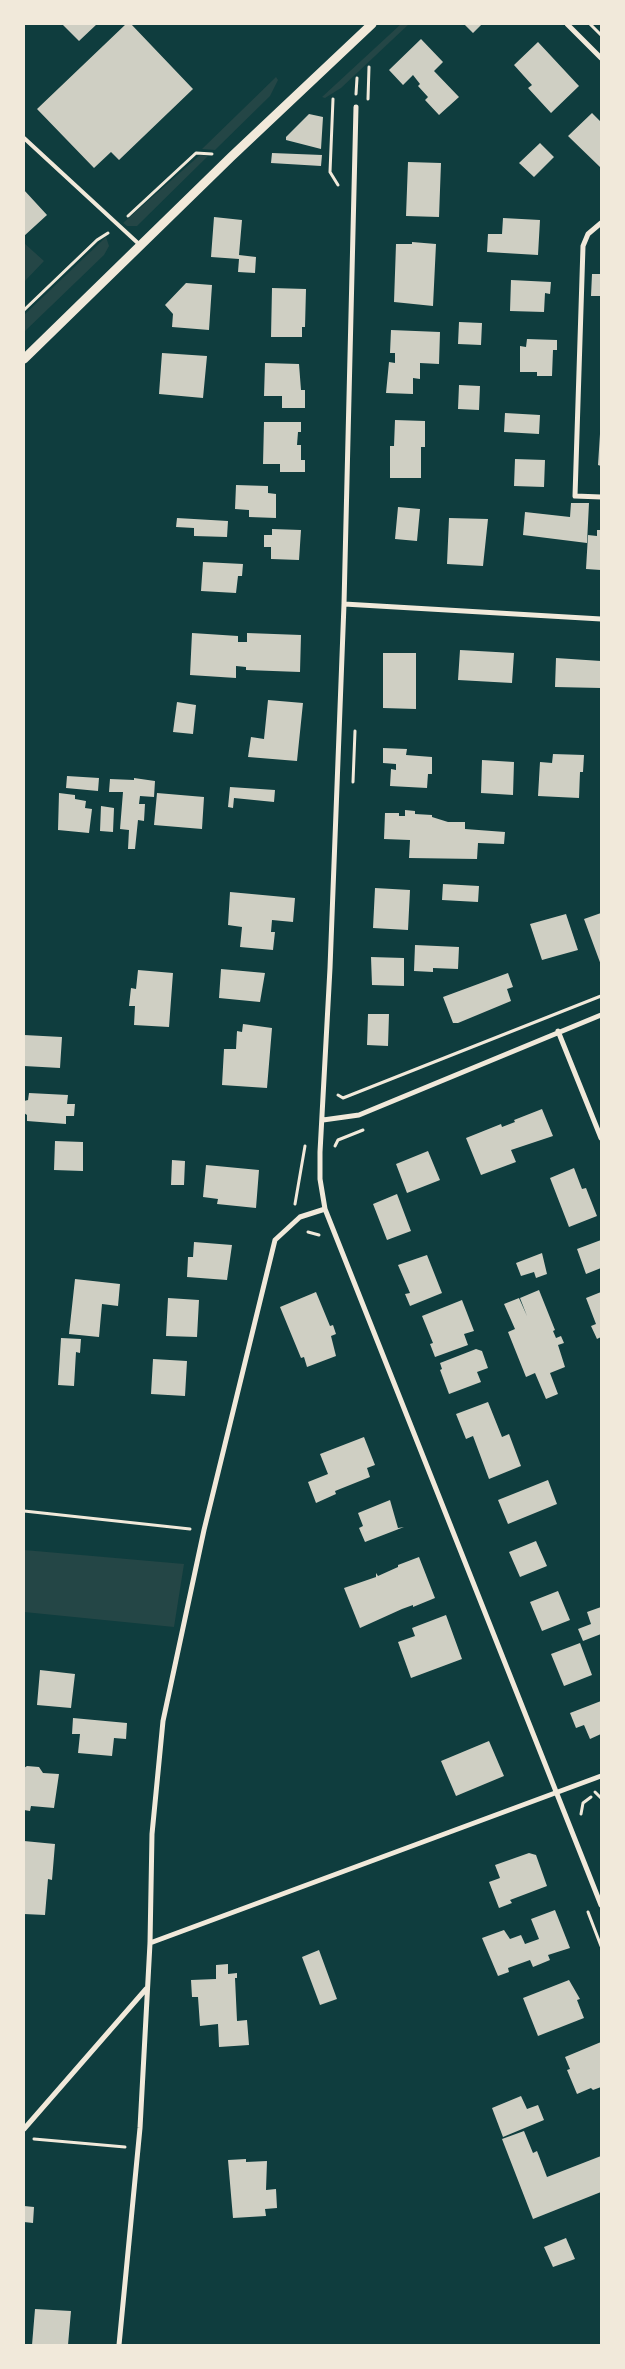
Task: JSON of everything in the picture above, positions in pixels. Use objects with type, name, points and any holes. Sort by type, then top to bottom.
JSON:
[{"type":"street","points":[[24,359],[140,245],[372,24]]},
{"type":"street","points":[[568,24],[601,58]]},
{"type":"street","points":[[356,107],[344,604],[320,1179],[325,1209],[601,1905]]},
{"type":"street","points":[[601,223],[588,234],[583,246],[575,496],[601,497]]},
{"type":"street","points":[[344,604],[601,619]]},
{"type":"street","points":[[323,1120],[359,1115],[601,1014]]},
{"type":"street","points":[[558,1031],[601,1138]]},
{"type":"street","points":[[119,2345],[138,2148],[150,1943],[152,1834],[163,1721],[204,1530],[275,1240],[300,1217],[325,1209]]},
{"type":"street","points":[[150,1943],[557,1794],[601,1776]]},
{"type":"street","points":[[24,2129],[147,1988]]},
{"type":"lane","points":[[24,138],[140,245]]},
{"type":"path","points":[[590,24],[601,35]]},
{"type":"path","points":[[368,106],[369,67]]},
{"type":"path","points":[[332,100],[330,172],[338,183],[338,193]]},
{"type":"path","points":[[351,1095],[601,996]]},
{"type":"path","points":[[333,1153],[338,1140],[364,1130]]},
{"type":"path","points":[[294,1207],[305,1144]]},
{"type":"path","points":[[308,1232],[318,1234],[322,1240]]},
{"type":"path","points":[[24,1511],[204,1530]]},
{"type":"path","points":[[582,1818],[580,1811],[583,1803],[596,1795]]},
{"type":"path","points":[[33,2139],[138,2148]]},
{"type":"shaded area","points":[[401,24],[409,24],[341,88],[325,98],[322,97]]},
{"type":"shaded area","points":[[276,77],[278,80],[270,96],[215,150],[202,149]]},
{"type":"shaded area","points":[[200,155],[208,156],[137,226],[127,226],[123,223]]},
{"type":"shaded area","points":[[106,237],[109,246],[104,255],[24,332],[24,315]]},
{"type":"shaded area","points":[[24,243],[44,261],[24,282]]},
{"type":"shaded area","points":[[24,1550],[184,1564],[174,1627],[24,1612]]},
{"type":"building","points":[[62,24],[97,24],[79,41]]},
{"type":"building","points":[[126,24],[131,24],[193,89],[119,160],[111,152],[94,168],[37,109]]},
{"type":"building","points":[[464,24],[482,24],[473,33]]},
{"type":"building","points":[[421,39],[443,62],[434,71],[459,97],[439,115],[425,100],[428,97],[418,86],[420,84],[413,75],[403,85],[389,70]]},
{"type":"building","points":[[538,42],[579,86],[551,113],[528,88],[532,85],[514,65]]},
{"type":"building","points":[[592,113],[601,122],[601,168],[568,136]]},
{"type":"building","points":[[309,114],[323,117],[321,149],[286,140],[286,137]]},
{"type":"building","points":[[540,143],[554,157],[534,177],[519,163]]},
{"type":"building","points":[[272,153],[322,155],[321,166],[271,163]]},
{"type":"building","points":[[408,162],[441,163],[439,217],[406,216]]},
{"type":"building","points":[[24,190],[47,215],[24,236]]},
{"type":"building","points":[[214,217],[242,220],[239,255],[256,257],[255,273],[238,272],[239,259],[211,257]]},
{"type":"building","points":[[503,218],[540,220],[538,255],[487,252],[488,234],[502,234]]},
{"type":"building","points":[[412,242],[436,244],[433,306],[394,302],[396,244],[412,244]]},
{"type":"building","points":[[592,274],[601,274],[601,296],[591,296]]},
{"type":"building","points":[[511,280],[551,282],[550,294],[545,293],[544,312],[510,311]]},
{"type":"building","points":[[186,283],[212,285],[209,330],[172,327],[173,314],[165,305]]},
{"type":"building","points":[[272,288],[306,289],[305,327],[302,327],[302,337],[271,337]]},
{"type":"building","points":[[459,322],[482,323],[481,345],[458,344]]},
{"type":"building","points":[[391,330],[440,332],[439,364],[420,363],[420,379],[413,378],[413,394],[386,393],[389,362],[395,363],[395,353],[390,353]]},
{"type":"building","points":[[527,339],[557,340],[557,350],[553,350],[552,376],[537,376],[537,372],[520,372],[520,346],[526,347]]},
{"type":"building","points":[[162,353],[207,356],[203,398],[159,394]]},
{"type":"building","points":[[265,363],[299,364],[301,390],[305,390],[305,408],[282,408],[282,396],[264,396]]},
{"type":"building","points":[[459,385],[480,386],[479,410],[458,409]]},
{"type":"building","points":[[505,413],[540,415],[539,434],[504,432]]},
{"type":"building","points":[[395,420],[425,421],[425,447],[421,447],[421,478],[390,478],[390,446],[394,446]]},
{"type":"building","points":[[264,422],[301,422],[301,432],[298,432],[297,445],[301,445],[301,460],[305,460],[305,472],[280,472],[280,464],[263,464]]},
{"type":"building","points":[[601,434],[601,466],[598,465]]},
{"type":"building","points":[[515,459],[545,460],[544,487],[514,486]]},
{"type":"building","points":[[236,485],[268,486],[268,493],[276,494],[276,518],[249,517],[249,510],[235,509]]},
{"type":"building","points":[[571,503],[589,503],[587,543],[523,535],[525,512],[570,517]]},
{"type":"building","points":[[398,507],[420,509],[417,541],[395,539]]},
{"type":"building","points":[[177,518],[228,521],[227,537],[194,536],[194,528],[176,527]]},
{"type":"building","points":[[449,518],[488,519],[483,566],[447,564]]},
{"type":"building","points":[[272,529],[301,530],[299,560],[271,559],[271,547],[264,547],[264,535],[272,535]]},
{"type":"building","points":[[597,530],[601,530],[601,570],[586,569],[588,535],[597,536]]},
{"type":"building","points":[[203,562],[243,564],[242,576],[238,576],[236,593],[201,591]]},
{"type":"building","points":[[192,633],[238,636],[238,642],[247,642],[247,633],[301,635],[300,672],[246,670],[246,667],[236,666],[236,678],[190,675]]},
{"type":"building","points":[[460,650],[514,653],[512,683],[458,680]]},
{"type":"building","points":[[383,653],[416,653],[416,709],[383,708]]},
{"type":"building","points":[[556,658],[601,661],[601,688],[555,687]]},
{"type":"building","points":[[268,700],[303,703],[297,761],[248,757],[251,737],[264,739]]},
{"type":"building","points":[[177,702],[196,705],[193,734],[173,732]]},
{"type":"building","points":[[383,748],[407,749],[406,755],[432,757],[432,774],[428,774],[427,788],[390,786],[391,769],[396,770],[396,764],[383,763]]},
{"type":"building","points":[[553,754],[584,755],[583,772],[580,772],[579,798],[538,796],[540,762],[552,763]]},
{"type":"building","points":[[482,760],[514,762],[513,795],[481,793]]},
{"type":"building","points":[[67,776],[99,778],[98,791],[66,788]]},
{"type":"building","points":[[134,778],[155,781],[154,797],[140,796],[139,804],[145,804],[144,821],[138,820],[135,849],[128,849],[129,830],[120,829],[123,792],[109,792],[110,779],[134,780]]},
{"type":"building","points":[[230,787],[275,790],[274,802],[234,798],[233,808],[228,807]]},
{"type":"building","points":[[59,793],[75,795],[75,799],[86,801],[85,808],[92,809],[89,833],[58,830]]},
{"type":"building","points":[[157,793],[204,797],[202,829],[154,825]]},
{"type":"building","points":[[101,806],[114,808],[113,832],[100,831]]},
{"type":"building","points":[[405,810],[415,811],[415,814],[432,815],[432,817],[448,822],[465,822],[465,829],[505,832],[504,844],[478,843],[477,859],[409,858],[410,840],[384,839],[385,813],[399,813],[399,816],[405,816]]},
{"type":"building","points":[[443,884],[479,886],[478,902],[442,900]]},
{"type":"building","points":[[375,888],[410,890],[408,930],[373,928]]},
{"type":"building","points":[[230,892],[295,898],[293,922],[272,920],[271,932],[275,932],[273,950],[240,947],[242,927],[228,925]]},
{"type":"building","points":[[601,913],[601,965],[584,919]]},
{"type":"building","points":[[566,914],[578,950],[542,960],[530,924]]},
{"type":"building","points":[[415,945],[459,947],[458,969],[433,968],[433,972],[414,971]]},
{"type":"building","points":[[371,957],[404,958],[404,986],[372,985]]},
{"type":"building","points":[[221,969],[265,973],[260,1002],[219,998]]},
{"type":"building","points":[[138,970],[173,973],[169,1027],[134,1025],[135,1006],[129,1006],[131,988],[136,989]]},
{"type":"building","points":[[508,973],[513,987],[507,989],[511,1001],[458,1023],[453,1023],[443,997]]},
{"type":"building","points":[[368,1014],[389,1014],[388,1046],[367,1045]]},
{"type":"building","points":[[243,1024],[272,1028],[267,1088],[222,1085],[224,1049],[236,1049],[237,1031],[242,1032]]},
{"type":"building","points":[[24,1035],[62,1037],[60,1068],[24,1066]]},
{"type":"building","points":[[29,1093],[68,1095],[67,1104],[75,1104],[74,1116],[66,1116],[66,1124],[27,1121],[27,1115],[24,1113],[24,1101],[28,1100]]},
{"type":"building","points":[[542,1109],[553,1136],[511,1150],[516,1162],[481,1175],[466,1138],[501,1124],[502,1127]]},
{"type":"building","points":[[55,1141],[83,1142],[83,1171],[54,1170]]},
{"type":"building","points":[[428,1151],[440,1180],[407,1193],[396,1164]]},
{"type":"building","points":[[172,1160],[185,1161],[184,1185],[171,1185]]},
{"type":"building","points":[[206,1165],[259,1170],[256,1208],[217,1204],[218,1199],[203,1197]]},
{"type":"building","points":[[574,1168],[582,1189],[586,1188],[597,1216],[569,1227],[550,1178]]},
{"type":"building","points":[[397,1194],[411,1231],[387,1240],[373,1204]]},
{"type":"building","points":[[601,1240],[601,1268],[586,1274],[577,1249]]},
{"type":"building","points":[[194,1242],[232,1245],[227,1280],[187,1277],[188,1257],[193,1257]]},
{"type":"building","points":[[542,1253],[547,1274],[536,1278],[534,1272],[521,1276],[516,1263]]},
{"type":"building","points":[[427,1255],[442,1293],[410,1306],[405,1294],[410,1293],[398,1265]]},
{"type":"building","points":[[75,1279],[120,1284],[118,1306],[102,1304],[99,1337],[69,1334]]},
{"type":"building","points":[[539,1290],[555,1330],[553,1331],[556,1338],[561,1336],[564,1343],[558,1345],[565,1367],[550,1373],[558,1394],[546,1399],[535,1373],[526,1377],[508,1332],[515,1329],[504,1304],[519,1298],[527,1316],[520,1298]]},
{"type":"building","points":[[316,1292],[330,1326],[333,1325],[336,1334],[331,1336],[336,1356],[307,1367],[304,1357],[301,1358],[280,1307]]},
{"type":"building","points":[[601,1292],[601,1337],[597,1339],[591,1326],[596,1324],[586,1298]]},
{"type":"building","points":[[168,1298],[199,1300],[197,1337],[166,1336]]},
{"type":"building","points":[[462,1300],[474,1331],[464,1334],[468,1345],[435,1357],[430,1344],[433,1343],[422,1316]]},
{"type":"building","points":[[61,1338],[81,1339],[80,1353],[76,1352],[74,1386],[58,1385]]},
{"type":"building","points":[[476,1349],[482,1351],[488,1368],[477,1372],[481,1382],[449,1394],[440,1370],[442,1369],[440,1363]]},
{"type":"building","points":[[153,1359],[187,1361],[185,1396],[151,1394]]},
{"type":"building","points":[[488,1402],[502,1437],[509,1434],[521,1466],[489,1479],[473,1436],[466,1439],[456,1414]]},
{"type":"building","points":[[364,1437],[375,1465],[367,1468],[370,1477],[335,1491],[336,1494],[316,1503],[308,1482],[328,1474],[320,1454]]},
{"type":"building","points":[[548,1480],[557,1504],[508,1524],[498,1500]]},
{"type":"building","points":[[390,1500],[398,1528],[404,1527],[365,1542],[359,1528],[363,1526],[358,1513]]},
{"type":"building","points":[[536,1541],[547,1566],[520,1577],[509,1552]]},
{"type":"building","points":[[419,1557],[435,1598],[413,1607],[413,1605],[402,1609],[360,1628],[344,1588],[376,1577],[376,1573],[378,1576],[398,1567],[398,1565]]},
{"type":"building","points":[[558,1591],[570,1620],[542,1631],[530,1602]]},
{"type":"building","points":[[601,1607],[601,1634],[583,1641],[578,1629],[591,1624],[587,1612]]},
{"type":"building","points":[[446,1615],[462,1659],[411,1678],[398,1642],[415,1636],[412,1628]]},
{"type":"building","points":[[580,1643],[592,1675],[564,1686],[551,1654]]},
{"type":"building","points":[[40,1670],[75,1674],[71,1708],[37,1705]]},
{"type":"building","points":[[601,1701],[601,1734],[590,1739],[584,1725],[576,1728],[570,1713]]},
{"type":"building","points":[[73,1718],[127,1723],[126,1739],[114,1738],[112,1756],[78,1753],[80,1734],[72,1734]]},
{"type":"building","points":[[489,1741],[504,1776],[456,1796],[441,1761]]},
{"type":"building","points":[[27,1766],[39,1767],[43,1773],[59,1774],[54,1808],[31,1806],[30,1811],[24,1810],[24,1768]]},
{"type":"building","points":[[24,1841],[55,1844],[52,1880],[48,1879],[45,1915],[24,1914]]},
{"type":"building","points":[[529,1853],[536,1855],[547,1886],[510,1900],[512,1903],[499,1908],[489,1882],[500,1878],[495,1865]]},
{"type":"building","points":[[555,1910],[570,1948],[548,1955],[550,1960],[533,1967],[530,1960],[508,1968],[509,1972],[498,1976],[482,1938],[504,1930],[510,1939],[521,1935],[525,1944],[539,1939],[531,1919]]},
{"type":"building","points":[[319,1950],[337,1999],[320,2005],[302,1957]]},
{"type":"building","points":[[228,1964],[228,1974],[237,1973],[237,1978],[235,1978],[237,2021],[247,2020],[249,2045],[219,2047],[218,2024],[200,2026],[198,1997],[192,1997],[191,1980],[216,1979],[216,1965]]},
{"type":"building","points":[[569,1980],[580,1999],[577,2000],[584,2018],[538,2036],[523,1998]]},
{"type":"building","points":[[601,2042],[601,2087],[593,2090],[591,2088],[577,2094],[567,2070],[570,2069],[565,2057]]},
{"type":"building","points":[[521,2096],[527,2109],[538,2105],[544,2120],[503,2137],[492,2108]]},
{"type":"building","points":[[524,2131],[533,2153],[537,2151],[547,2177],[601,2156],[601,2192],[533,2219],[502,2139]]},
{"type":"building","points":[[246,2159],[246,2162],[267,2161],[266,2190],[276,2189],[277,2208],[265,2209],[266,2216],[233,2218],[228,2160]]},
{"type":"building","points":[[24,2206],[34,2207],[33,2223],[24,2222]]},
{"type":"building","points":[[566,2238],[575,2259],[553,2267],[544,2247]]},
{"type":"building","points":[[35,2309],[71,2311],[68,2345],[32,2345]]}]
